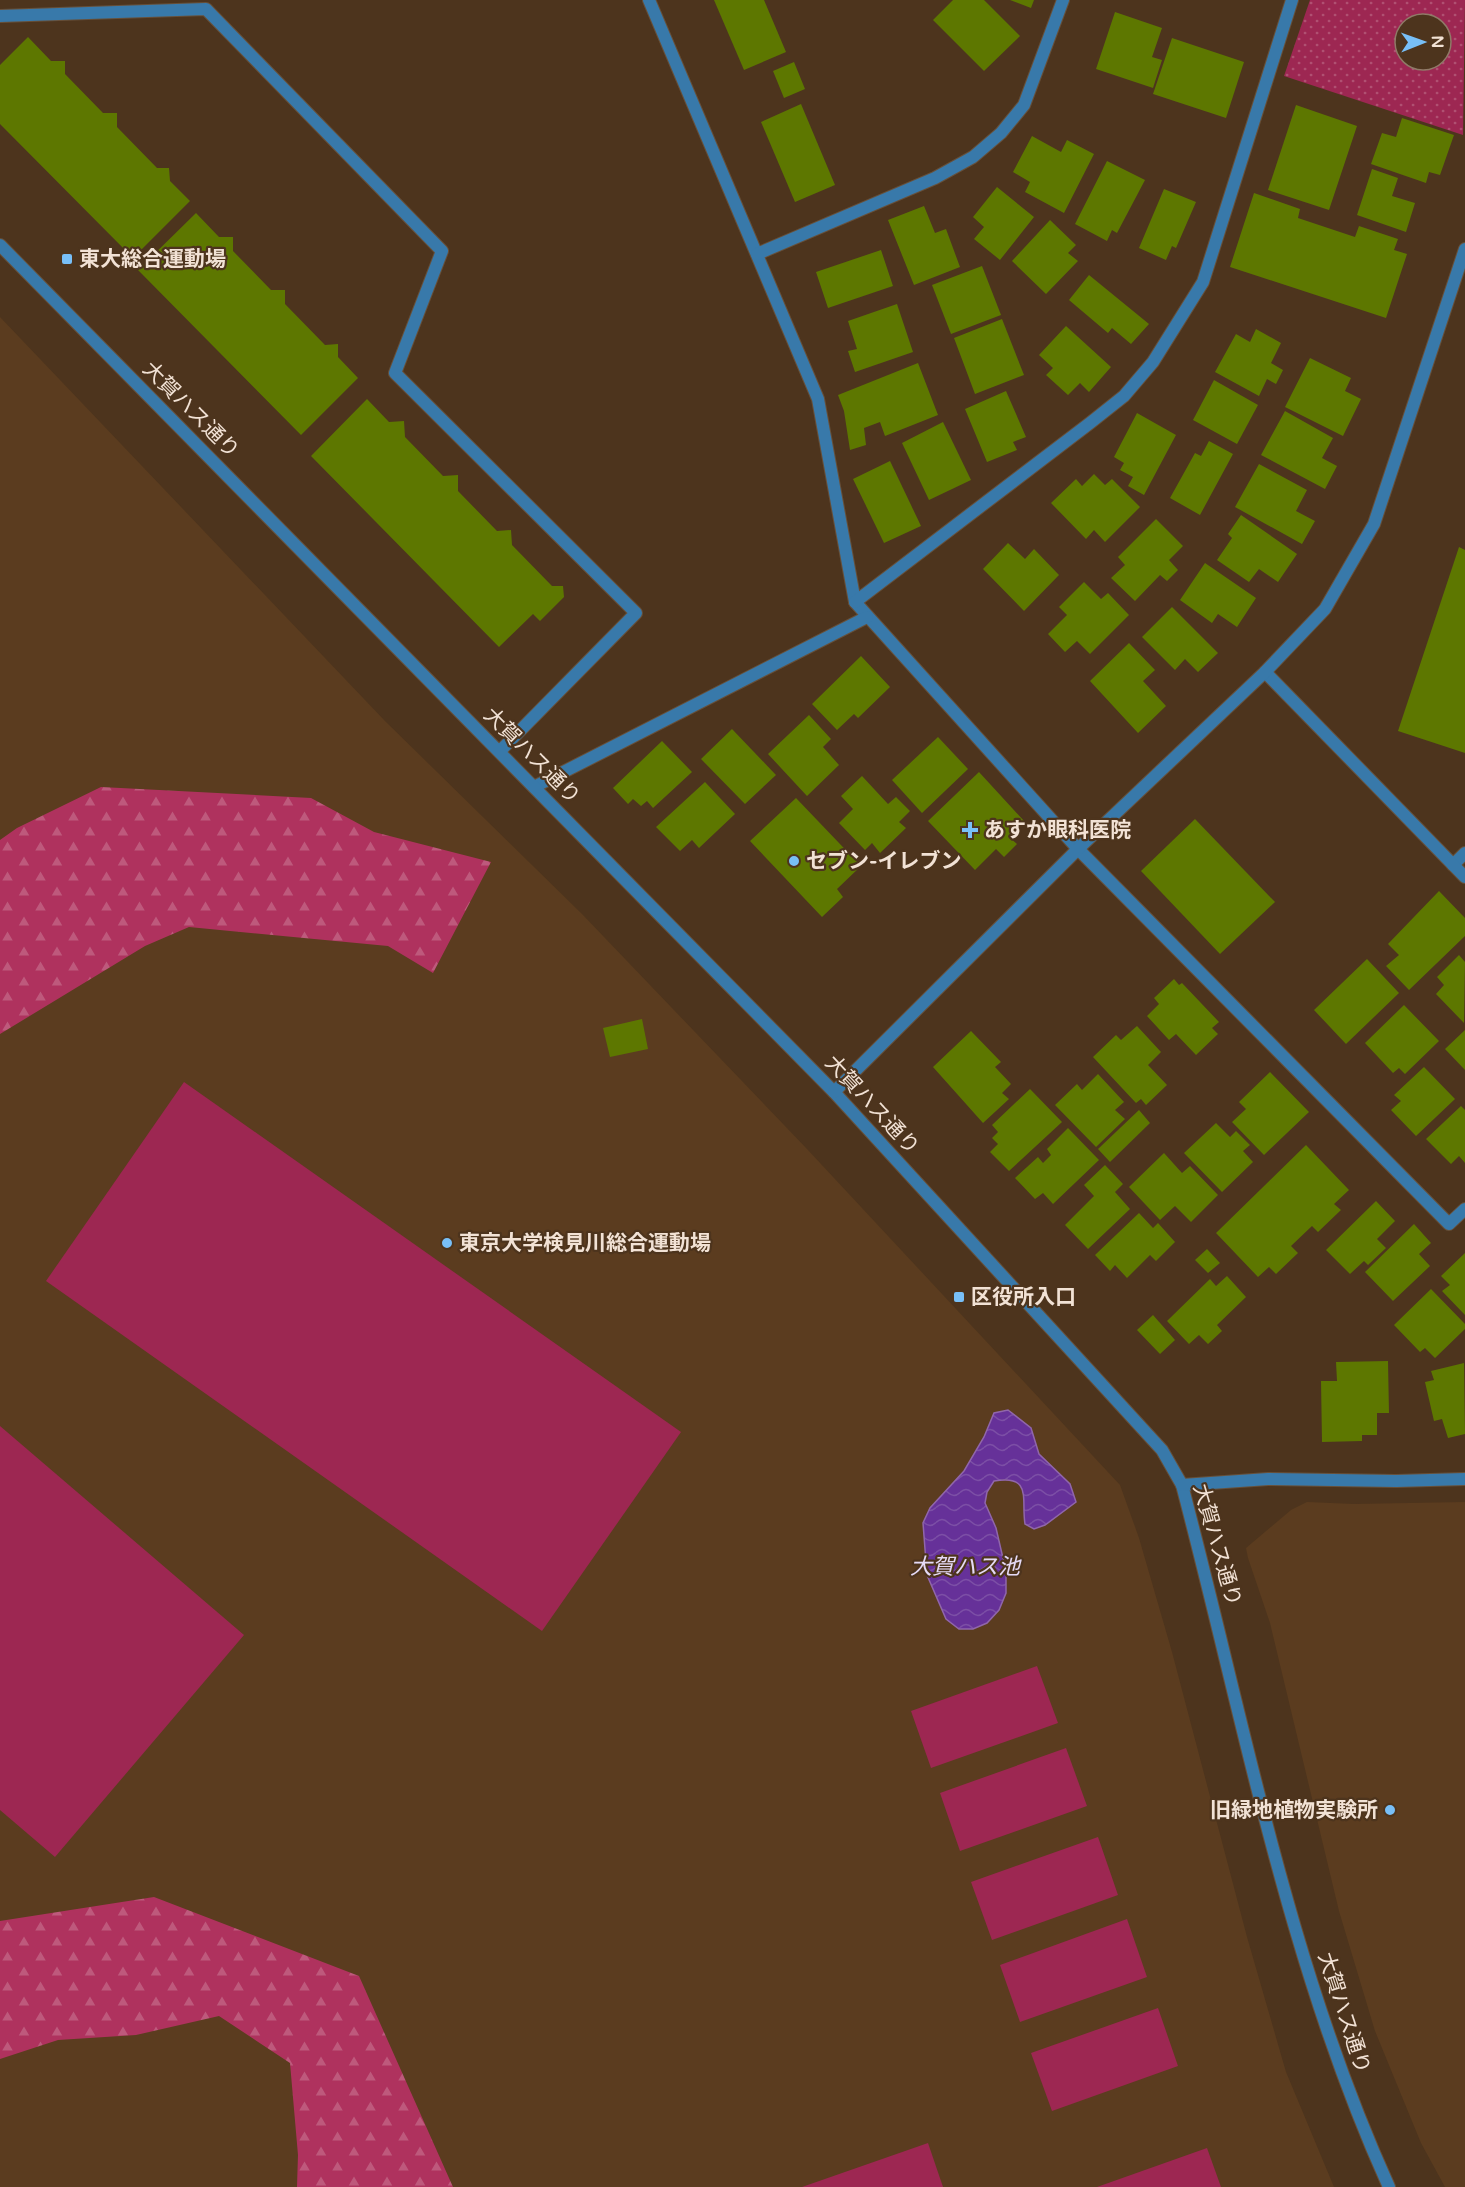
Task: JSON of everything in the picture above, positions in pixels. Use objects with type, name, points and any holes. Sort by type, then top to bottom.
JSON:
[{"type":"street","points":[[649,0],[818,399],[855,602],[1078,849],[1449,1224],[1465,1209]]},
{"type":"street","points":[[757,254],[935,178],[973,158],[1001,133],[1024,105],[1063,0]]},
{"type":"street","points":[[855,602],[1124,396],[1153,362],[1203,282],[1292,0]]},
{"type":"street","points":[[0,16],[206,9],[442,251],[395,373],[636,613],[500,751]]},
{"type":"street","name":"大賀ハス通り","points":[[0,245],[834,1092],[1162,1449],[1182,1485],[1278,1866],[1323,2020],[1389,2187]]},
{"type":"street","points":[[834,1092],[1078,849],[1265,672],[1325,609],[1374,524],[1465,249]]},
{"type":"street","points":[[534,787],[867,617]]},
{"type":"street","points":[[1265,672],[1465,878]]},
{"type":"street","points":[[1453,865],[1465,853]]},
{"type":"street","points":[[1182,1485],[1268,1479],[1465,1479]]},
{"type":"shaded area","points":[[1310,0],[1465,0],[1463,135],[1284,76]]},
{"type":"shaded area","name":"東京大学検見川総合運動場","points":[[0,317],[385,721],[582,914],[807,1149],[1120,1485],[1139,1538],[1172,1652],[1247,1937],[1286,2072],[1334,2187],[0,2187]]},
{"type":"shaded area","points":[[184,1082],[681,1432],[542,1631],[46,1281]]},
{"type":"shaded area","points":[[0,1426],[244,1635],[55,1857],[0,1810]]},
{"type":"shaded area","name":"旧緑地植物実験所","points":[[1307,1502],[1354,1504],[1465,1502],[1465,2187],[1445,2187],[1421,2143],[1375,2031],[1339,1911],[1270,1623],[1248,1558],[1246,1548],[1291,1510]]},
{"type":"shaded area","points":[[1037,1666],[1058,1723],[931,1768],[911,1711]]},
{"type":"shaded area","points":[[1066,1748],[1087,1806],[960,1851],[940,1793]]},
{"type":"shaded area","points":[[1098,1837],[1118,1895],[992,1940],[971,1882]]},
{"type":"shaded area","points":[[1127,1919],[1147,1977],[1020,2022],[1000,1965]]},
{"type":"shaded area","points":[[1158,2008],[1178,2066],[1052,2111],[1031,2053]]},
{"type":"shaded area","points":[[928,2143],[943,2187],[802,2187]]},
{"type":"shaded area","points":[[1207,2148],[1221,2187],[1097,2187]]},
{"type":"green space","points":[[101,787],[311,798],[374,832],[491,862],[433,973],[388,946],[189,927],[145,946],[0,1034],[0,840],[17,828]]},
{"type":"green space","points":[[154,1897],[359,1976],[453,2187],[297,2187],[298,2155],[290,2063],[219,2016],[136,2035],[58,2040],[0,2059],[0,1921]]},
{"type":"water","name":"大賀ハス池","points":[[1008,1410],[1031,1428],[1039,1454],[1070,1484],[1076,1502],[1045,1525],[1034,1529],[1025,1524],[1024,1498],[1020,1485],[1015,1481],[994,1481],[987,1492],[985,1503],[996,1528],[1006,1571],[1006,1593],[999,1610],[987,1623],[973,1629],[959,1629],[946,1619],[927,1575],[923,1523],[930,1508],[964,1471],[984,1437],[994,1413]]},
{"type":"building","points":[[714,0],[764,0],[786,52],[744,70]]},
{"type":"building","points":[[953,0],[984,0],[1020,36],[984,71],[933,20]]},
{"type":"building","points":[[1010,0],[1034,0],[1031,8]]},
{"type":"building","points":[[1115,12],[1162,28],[1152,57],[1162,60],[1153,88],[1096,69]]},
{"type":"building","points":[[28,37],[51,61],[65,61],[65,74],[103,113],[117,113],[117,127],[157,168],[169,168],[170,181],[190,201],[133,258],[0,124],[0,65]]},
{"type":"building","points":[[1172,38],[1244,62],[1226,118],[1153,94]]},
{"type":"building","points":[[794,62],[805,89],[784,98],[773,71]]},
{"type":"building","points":[[801,104],[835,185],[795,202],[761,122]]},
{"type":"building","points":[[1296,105],[1357,126],[1329,210],[1268,190]]},
{"type":"building","points":[[1402,118],[1454,135],[1440,175],[1429,172],[1426,183],[1371,164],[1382,133],[1396,137]]},
{"type":"building","points":[[1032,136],[1061,152],[1067,140],[1094,154],[1064,213],[1025,192],[1030,182],[1013,172]]},
{"type":"building","points":[[1107,161],[1145,180],[1117,233],[1112,230],[1107,241],[1075,224]]},
{"type":"building","points":[[1372,169],[1398,178],[1392,196],[1415,203],[1406,232],[1357,215]]},
{"type":"building","points":[[997,187],[1034,217],[1000,260],[974,239],[984,227],[973,217]]},
{"type":"building","points":[[1164,189],[1196,202],[1176,248],[1172,246],[1166,260],[1139,248]]},
{"type":"building","points":[[1254,193],[1300,209],[1298,218],[1355,237],[1359,226],[1398,239],[1394,250],[1407,254],[1386,318],[1230,267]]},
{"type":"building","points":[[924,206],[935,233],[946,229],[960,267],[914,285],[888,220]]},
{"type":"building","points":[[196,213],[219,237],[233,237],[233,251],[271,290],[285,290],[285,304],[325,345],[338,344],[338,357],[358,378],[301,435],[138,270]]},
{"type":"building","points":[[1050,220],[1076,245],[1068,253],[1078,261],[1046,294],[1012,261]]},
{"type":"building","points":[[881,250],[893,286],[828,308],[816,272]]},
{"type":"building","points":[[982,266],[1001,315],[951,334],[932,285]]},
{"type":"building","points":[[1089,275],[1149,324],[1131,344],[1112,328],[1108,333],[1069,300]]},
{"type":"building","points":[[897,304],[913,352],[855,372],[848,351],[857,349],[848,321]]},
{"type":"building","points":[[1002,319],[1024,375],[975,394],[954,338]]},
{"type":"building","points":[[1066,326],[1111,367],[1089,392],[1080,383],[1068,395],[1046,375],[1053,368],[1039,355]]},
{"type":"building","points":[[1256,329],[1281,343],[1271,363],[1283,370],[1276,384],[1267,379],[1259,396],[1215,372],[1236,334],[1250,342]]},
{"type":"building","points":[[1310,358],[1351,378],[1345,391],[1361,399],[1343,436],[1285,407]]},
{"type":"building","points":[[918,363],[938,415],[885,436],[880,422],[864,428],[866,445],[850,450],[844,411],[838,395]]},
{"type":"building","points":[[1214,380],[1258,405],[1237,444],[1193,420]]},
{"type":"building","points":[[1006,391],[1026,437],[1013,442],[1017,450],[987,462],[965,409]]},
{"type":"building","points":[[367,399],[389,422],[404,421],[405,437],[443,476],[458,475],[458,491],[497,531],[511,530],[512,545],[552,586],[563,586],[564,597],[540,621],[533,614],[499,647],[311,456]]},
{"type":"building","points":[[1285,411],[1333,438],[1322,458],[1337,466],[1325,489],[1261,455]]},
{"type":"building","points":[[1137,413],[1176,435],[1144,495],[1128,486],[1133,477],[1120,470],[1124,463],[1114,457]]},
{"type":"building","points":[[943,422],[971,480],[929,500],[902,443]]},
{"type":"building","points":[[1209,441],[1233,454],[1200,515],[1170,498],[1195,453],[1201,456]]},
{"type":"building","points":[[890,461],[921,526],[884,543],[853,479]]},
{"type":"building","points":[[1259,464],[1307,490],[1296,511],[1315,521],[1302,544],[1235,507]]},
{"type":"building","points":[[1094,474],[1105,485],[1112,479],[1140,507],[1105,542],[1094,530],[1086,539],[1051,503],[1076,479],[1082,486]]},
{"type":"building","points":[[1241,515],[1297,554],[1278,582],[1259,569],[1249,582],[1217,560],[1232,538],[1228,534]]},
{"type":"building","points":[[1156,519],[1183,546],[1169,560],[1178,570],[1167,581],[1160,575],[1135,601],[1111,578],[1125,565],[1118,557]]},
{"type":"building","points":[[1008,543],[1025,559],[1034,549],[1059,575],[1024,611],[983,569]]},
{"type":"building","points":[[1459,547],[1465,550],[1465,753],[1398,731]]},
{"type":"building","points":[[1205,563],[1256,598],[1237,627],[1218,614],[1212,623],[1180,600]]},
{"type":"building","points":[[1084,582],[1101,599],[1108,593],[1129,615],[1090,654],[1077,641],[1065,652],[1048,634],[1067,615],[1059,607]]},
{"type":"building","points":[[1172,607],[1218,653],[1198,672],[1185,659],[1175,670],[1142,637]]},
{"type":"building","points":[[1129,643],[1155,670],[1143,681],[1166,706],[1138,733],[1090,681]]},
{"type":"building","points":[[861,656],[890,687],[858,718],[854,714],[837,730],[812,704]]},
{"type":"building","points":[[809,715],[831,739],[823,747],[839,765],[807,796],[768,754]]},
{"type":"building","points":[[732,729],[776,775],[745,804],[701,759]]},
{"type":"building","points":[[938,737],[968,769],[922,813],[892,780]]},
{"type":"building","points":[[662,741],[692,772],[653,808],[647,801],[641,806],[633,799],[628,804],[613,788]]},
{"type":"building","points":[[979,772],[1025,822],[1009,837],[1017,844],[1004,857],[996,849],[975,870],[928,821]]},
{"type":"building","points":[[862,776],[888,804],[896,797],[910,811],[899,822],[906,828],[880,853],[872,843],[865,850],[839,823],[853,809],[841,796]]},
{"type":"building","points":[[705,782],[735,814],[699,848],[692,840],[680,851],[656,827]]},
{"type":"building","points":[[796,798],[861,866],[837,889],[843,897],[822,917],[750,841]]},
{"type":"building","points":[[1195,819],[1275,902],[1220,954],[1141,871]]},
{"type":"building","points":[[1439,891],[1465,918],[1465,936],[1409,990],[1386,966],[1399,955],[1388,944]]},
{"type":"building","points":[[1459,955],[1465,962],[1464,1023],[1436,994],[1444,985],[1437,977]]},
{"type":"building","points":[[1367,959],[1399,993],[1346,1044],[1314,1010]]},
{"type":"building","points":[[1174,979],[1179,985],[1182,983],[1219,1022],[1212,1028],[1218,1034],[1196,1055],[1176,1034],[1169,1040],[1147,1016],[1159,1004],[1154,998]]},
{"type":"building","points":[[1404,1005],[1439,1041],[1405,1074],[1399,1068],[1393,1073],[1365,1043]]},
{"type":"building","points":[[642,1019],[648,1049],[610,1057],[603,1028]]},
{"type":"building","points":[[1137,1026],[1161,1052],[1148,1065],[1167,1085],[1146,1105],[1141,1099],[1136,1103],[1093,1057],[1116,1035],[1121,1040]]},
{"type":"building","points":[[1465,1030],[1465,1070],[1445,1049]]},
{"type":"building","points":[[971,1031],[1001,1062],[995,1067],[1011,1084],[1002,1093],[1009,1099],[983,1123],[933,1067]]},
{"type":"building","points":[[1424,1067],[1455,1099],[1416,1136],[1391,1110],[1401,1101],[1394,1095]]},
{"type":"building","points":[[1270,1072],[1309,1112],[1264,1155],[1232,1122],[1246,1109],[1239,1102]]},
{"type":"building","points":[[1098,1074],[1124,1102],[1115,1110],[1125,1119],[1096,1147],[1055,1105],[1077,1084],[1082,1090]]},
{"type":"building","points":[[1030,1089],[1062,1122],[1009,1171],[990,1152],[998,1144],[992,1138],[998,1132],[992,1125]]},
{"type":"building","points":[[1461,1106],[1465,1110],[1465,1163],[1459,1156],[1451,1164],[1426,1139]]},
{"type":"building","points":[[1139,1110],[1150,1123],[1110,1162],[1098,1149]]},
{"type":"building","points":[[1216,1123],[1230,1137],[1236,1131],[1250,1145],[1243,1151],[1253,1162],[1222,1192],[1184,1153]]},
{"type":"building","points":[[1068,1128],[1099,1160],[1053,1204],[1043,1193],[1035,1199],[1015,1178],[1038,1157],[1043,1163],[1051,1155],[1047,1149]]},
{"type":"building","points":[[1306,1145],[1349,1190],[1334,1204],[1341,1210],[1318,1232],[1312,1226],[1291,1246],[1298,1253],[1276,1274],[1269,1267],[1258,1277],[1216,1233]]},
{"type":"building","points":[[1164,1153],[1182,1173],[1190,1166],[1218,1195],[1191,1222],[1175,1206],[1160,1220],[1129,1187]]},
{"type":"building","points":[[1105,1165],[1123,1184],[1115,1192],[1130,1209],[1088,1249],[1065,1225],[1094,1196],[1084,1185]]},
{"type":"building","points":[[1376,1201],[1395,1221],[1377,1239],[1386,1248],[1368,1265],[1364,1261],[1350,1274],[1326,1250]]},
{"type":"building","points":[[1139,1213],[1153,1228],[1158,1223],[1175,1242],[1156,1261],[1150,1255],[1127,1278],[1115,1265],[1110,1271],[1095,1255]]},
{"type":"building","points":[[1414,1224],[1431,1243],[1419,1254],[1430,1266],[1393,1301],[1365,1272]]},
{"type":"building","points":[[1207,1249],[1220,1263],[1208,1273],[1195,1260]]},
{"type":"building","points":[[1465,1253],[1465,1315],[1442,1291],[1450,1285],[1441,1276]]},
{"type":"building","points":[[1227,1276],[1246,1297],[1217,1325],[1222,1331],[1208,1344],[1199,1335],[1189,1344],[1167,1321],[1210,1279],[1216,1286]]},
{"type":"building","points":[[1431,1289],[1465,1324],[1465,1329],[1435,1358],[1425,1348],[1420,1352],[1394,1325]]},
{"type":"building","points":[[1153,1315],[1175,1340],[1160,1354],[1137,1330]]},
{"type":"building","points":[[1388,1361],[1389,1413],[1377,1413],[1377,1435],[1362,1435],[1362,1441],[1322,1442],[1321,1381],[1337,1381],[1336,1362]]},
{"type":"building","points":[[1464,1363],[1465,1434],[1448,1438],[1442,1419],[1434,1421],[1425,1382],[1434,1380],[1431,1371]]},
{"type":"place","name":"東大総合運動場","points":[[67,259]]},
{"type":"place","name":"あすか眼科医院","points":[[970,830]]},
{"type":"place","name":"セブン-イレブン","points":[[794,861]]},
{"type":"place","name":"東京大学検見川総合運動場","points":[[447,1243]]},
{"type":"place","name":"区役所入口","points":[[959,1297]]},
{"type":"place","name":"旧緑地植物実験所","points":[[1390,1810]]}]
